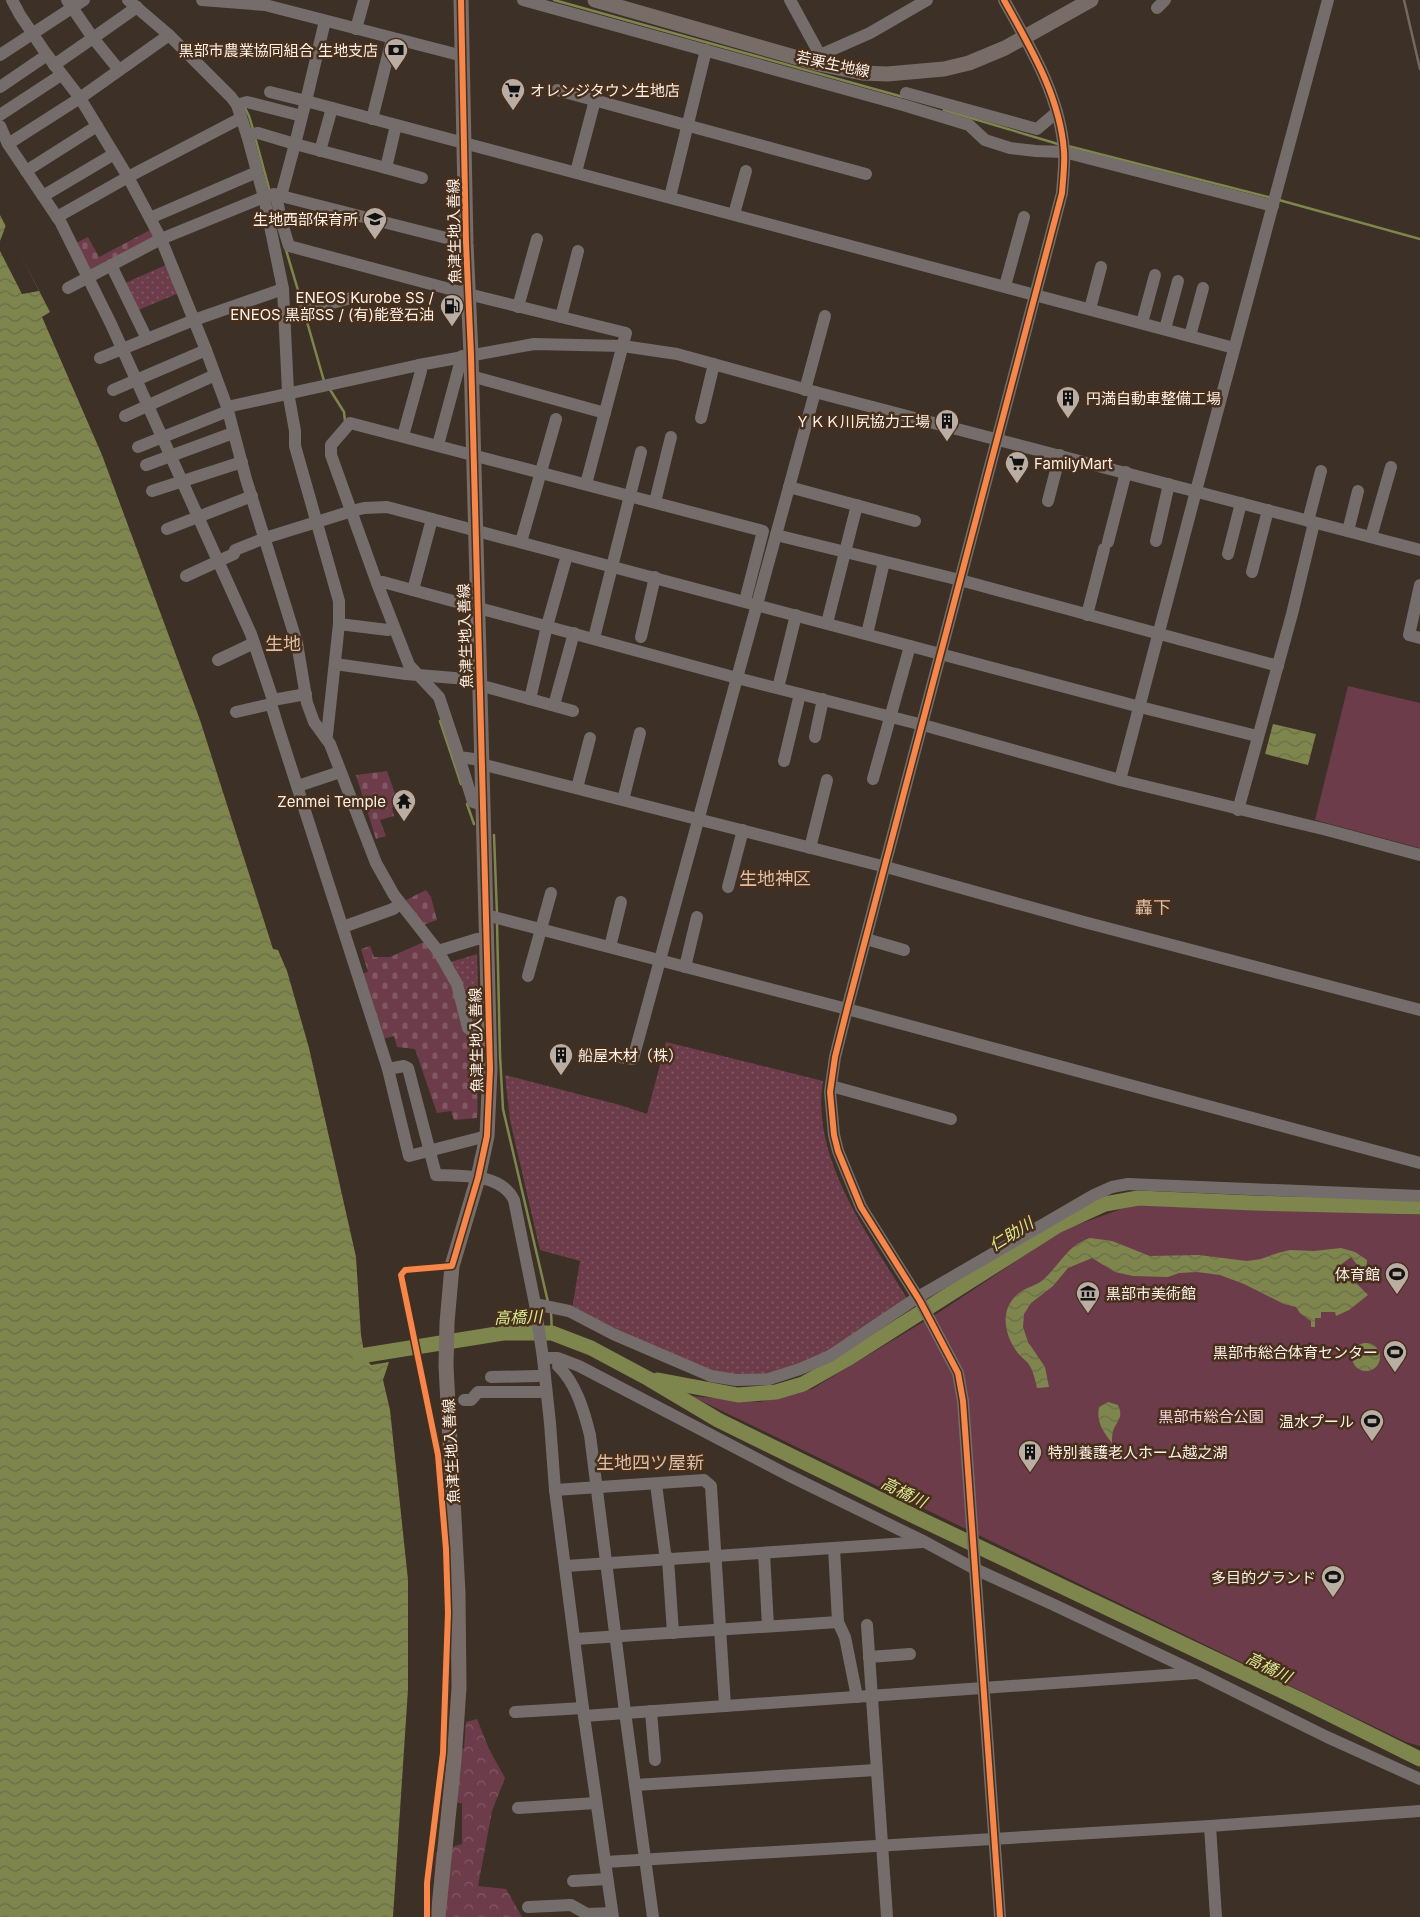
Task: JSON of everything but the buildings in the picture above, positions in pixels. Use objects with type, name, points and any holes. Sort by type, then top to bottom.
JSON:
[{"type":"main road","name":"魚津生地入善線","points":[[438,1917],[456,1744],[459,1688],[458,1593],[446,1366],[447,1323],[452,1266],[478,1178],[487,1136],[489,1111],[487,939],[474,454],[471,376],[466,356],[468,294],[461,0]]},
{"type":"main road","name":"若栗生地線","points":[[604,1],[862,73],[910,73],[969,63],[1025,37],[1092,0]]},
{"type":"street","points":[[12,0],[54,65],[80,98],[128,177],[161,239],[206,350],[227,409],[297,644],[306,694],[314,722],[330,744],[376,863],[400,904],[438,951],[457,984],[468,1028],[489,1040]]},
{"type":"street","points":[[0,55],[70,4],[84,0]]},
{"type":"street","points":[[202,0],[264,5],[462,56]]},
{"type":"street","points":[[356,29],[364,0]]},
{"type":"street","points":[[524,0],[706,50],[904,99],[1037,129],[1058,112]]},
{"type":"street","points":[[790,0],[819,60],[927,0]]},
{"type":"street","points":[[1000,1917],[963,1401],[958,1373],[919,1299],[860,1207],[841,1161],[834,1135],[831,1086],[835,1057],[847,1009],[886,868],[1062,193],[1064,152],[1058,112],[1025,37],[1004,0]]},
{"type":"street","points":[[1120,780],[1328,0]]},
{"type":"street","points":[[70,4],[93,38],[119,70]]},
{"type":"street","points":[[0,115],[54,65],[93,38],[133,4],[169,35],[232,97],[247,135],[257,172],[274,196]]},
{"type":"street","points":[[325,737],[327,735],[335,664],[339,601],[295,446],[295,431],[288,392],[274,196],[295,144],[326,21]]},
{"type":"street","points":[[8,144],[80,98],[169,35]]},
{"type":"street","points":[[372,119],[392,38]]},
{"type":"street","points":[[670,197],[706,50]]},
{"type":"street","points":[[0,87],[54,65]]},
{"type":"street","points":[[904,99],[910,73]]},
{"type":"street","points":[[557,90],[866,174]]},
{"type":"street","points":[[270,92],[1234,348]]},
{"type":"street","points":[[904,99],[969,125],[985,140],[1010,148],[1064,152],[1273,206]]},
{"type":"street","points":[[576,172],[595,100]]},
{"type":"street","points":[[237,106],[247,102],[302,116]]},
{"type":"street","points":[[320,150],[332,108]]},
{"type":"street","points":[[57,217],[128,177],[241,118]]},
{"type":"street","points":[[386,168],[396,125]]},
{"type":"street","points":[[0,126],[8,144],[57,217],[88,276],[183,480],[254,643],[388,1069],[409,1156],[487,1136]]},
{"type":"street","points":[[26,171],[97,126]]},
{"type":"street","points":[[247,135],[258,133],[422,178]]},
{"type":"street","points":[[43,196],[114,154]]},
{"type":"street","points":[[734,214],[746,171]]},
{"type":"street","points":[[150,218],[257,172]]},
{"type":"street","points":[[68,288],[161,239],[274,196],[466,243]]},
{"type":"street","points":[[1006,286],[1024,217]]},
{"type":"street","points":[[275,221],[289,246],[518,307],[626,333],[586,484]]},
{"type":"street","points":[[518,307],[537,239]]},
{"type":"street","points":[[561,317],[578,250]]},
{"type":"street","points":[[111,265],[147,339]]},
{"type":"street","points":[[1090,309],[1101,267]]},
{"type":"street","points":[[1142,323],[1155,275]]},
{"type":"street","points":[[1165,329],[1178,281]]},
{"type":"street","points":[[1190,336],[1203,288]]},
{"type":"street","points":[[100,358],[194,320],[282,289]]},
{"type":"street","points":[[283,316],[355,297]]},
{"type":"street","points":[[751,602],[776,535],[789,487],[825,316]]},
{"type":"street","points":[[138,447],[227,409],[288,392],[534,344],[623,346],[678,354],[810,391],[1420,550]]},
{"type":"street","points":[[114,390],[206,350]]},
{"type":"street","points":[[438,445],[466,356]]},
{"type":"street","points":[[701,418],[714,364]]},
{"type":"street","points":[[403,436],[421,371],[419,365]]},
{"type":"street","points":[[125,416],[215,375]]},
{"type":"street","points":[[471,376],[605,414]]},
{"type":"street","points":[[521,542],[556,419]]},
{"type":"street","points":[[483,805],[473,802],[439,697],[410,665],[377,583],[331,455],[331,445],[350,423],[763,531],[737,678],[633,1059],[620,1057]]},
{"type":"street","points":[[146,465],[233,433]]},
{"type":"street","points":[[654,502],[671,437]]},
{"type":"street","points":[[594,638],[641,452]]},
{"type":"street","points":[[1048,501],[1060,456]]},
{"type":"street","points":[[152,491],[242,462]]},
{"type":"street","points":[[1371,537],[1391,467]]},
{"type":"street","points":[[1238,810],[1278,666],[1321,471]]},
{"type":"street","points":[[1088,615],[1126,472]]},
{"type":"street","points":[[1156,541],[1169,484]]},
{"type":"street","points":[[789,487],[915,521]]},
{"type":"street","points":[[1348,532],[1358,491]]},
{"type":"street","points":[[167,529],[252,496]]},
{"type":"street","points":[[1228,554],[1241,503]]},
{"type":"street","points":[[827,623],[857,505]]},
{"type":"street","points":[[186,576],[220,562],[234,554],[235,550],[265,538],[352,511],[364,508],[387,507],[751,602],[1140,707],[1257,736]]},
{"type":"street","points":[[1252,572],[1268,510]]},
{"type":"street","points":[[412,590],[432,519]]},
{"type":"street","points":[[776,535],[844,556],[883,566],[960,580],[1278,666]]},
{"type":"street","points":[[530,699],[547,626],[567,555]]},
{"type":"street","points":[[867,634],[883,566]]},
{"type":"street","points":[[641,637],[655,577]]},
{"type":"street","points":[[377,583],[383,582],[574,632],[737,678],[890,716],[1120,780],[1327,830],[1420,856]]},
{"type":"street","points":[[1420,585],[1409,635],[1420,638]]},
{"type":"street","points":[[778,688],[796,615]]},
{"type":"street","points":[[339,624],[388,630]]},
{"type":"street","points":[[554,705],[574,632]]},
{"type":"street","points":[[218,660],[254,643]]},
{"type":"street","points":[[874,779],[910,646]]},
{"type":"street","points":[[335,664],[479,683],[573,711]]},
{"type":"street","points":[[236,712],[306,694]]},
{"type":"street","points":[[784,761],[800,694]]},
{"type":"street","points":[[815,736],[823,700]]},
{"type":"street","points":[[623,800],[640,733]]},
{"type":"street","points":[[577,788],[590,738]]},
{"type":"street","points":[[459,757],[743,830],[1112,930],[1420,1010]]},
{"type":"street","points":[[298,786],[340,772]]},
{"type":"street","points":[[810,848],[828,780]]},
{"type":"street","points":[[728,887],[743,830]]},
{"type":"street","points":[[528,976],[551,893]]},
{"type":"street","points":[[610,947],[621,902]]},
{"type":"street","points":[[344,927],[393,909],[400,904]]},
{"type":"street","points":[[486,915],[847,1009],[1420,1163]]},
{"type":"street","points":[[685,966],[698,917]]},
{"type":"street","points":[[438,951],[477,939],[487,939]]},
{"type":"street","points":[[866,939],[904,950]]},
{"type":"street","points":[[388,1069],[404,1066],[408,1068],[436,1175],[468,1176],[492,1181],[506,1189],[514,1200],[535,1308],[539,1359],[550,1423],[555,1490],[612,1915],[587,1914],[571,1905],[528,1907]]},
{"type":"street","points":[[831,1086],[951,1119]]},
{"type":"street","points":[[535,1308],[569,1311],[613,1334],[711,1376],[736,1380],[769,1379],[800,1369],[830,1356],[919,1299],[1094,1196],[1112,1188],[1128,1184],[1420,1196]]},
{"type":"street","points":[[539,1359],[558,1358],[579,1366],[788,1475],[925,1542],[975,1569],[1198,1673],[1327,1737],[1420,1779]]},
{"type":"street","points":[[539,1359],[538,1376],[546,1441],[552,1461]]},
{"type":"street","points":[[558,1366],[566,1374],[584,1409],[590,1435],[653,1917]]},
{"type":"street","points":[[491,1377],[538,1376]]},
{"type":"street","points":[[464,1400],[472,1400],[478,1392],[540,1392]]},
{"type":"street","points":[[555,1490],[704,1480],[711,1486],[725,1706]]},
{"type":"street","points":[[656,1484],[665,1553],[668,1559],[673,1632]]},
{"type":"street","points":[[566,1566],[925,1542]]},
{"type":"street","points":[[834,1548],[838,1622],[845,1637],[857,1697]]},
{"type":"street","points":[[764,1553],[768,1626]]},
{"type":"street","points":[[575,1639],[838,1622]]},
{"type":"street","points":[[867,1625],[887,1917]]},
{"type":"street","points":[[868,1657],[910,1654]]},
{"type":"street","points":[[515,1712],[651,1711],[1198,1673]]},
{"type":"street","points":[[651,1711],[655,1760]]},
{"type":"street","points":[[635,1784],[876,1770]]},
{"type":"street","points":[[518,1808],[596,1803]]},
{"type":"street","points":[[605,1862],[1210,1826],[1420,1811]]},
{"type":"street","points":[[1210,1826],[1216,1917]]},
{"type":"street","points":[[574,1881],[607,1879]]},
{"type":"green space","points":[[152,229],[156,238],[89,273],[74,244],[88,237],[99,257]]},
{"type":"green space","points":[[168,264],[179,293],[136,311],[123,284]]},
{"type":"green space","points":[[1348,686],[1420,703],[1420,848],[1315,820]]},
{"type":"green space","points":[[387,771],[399,805],[392,808],[394,816],[380,820],[386,836],[376,839],[356,775]]},
{"type":"green space","points":[[426,890],[431,897],[437,920],[423,925],[406,900]]},
{"type":"green space","points":[[426,941],[450,983],[463,1018],[475,1070],[478,1103],[477,1118],[454,1120],[451,1111],[437,1113],[415,1049],[397,1047],[394,1036],[382,1039],[361,974],[368,972],[361,949],[370,946],[374,957],[390,957]]},
{"type":"green space","points":[[477,954],[479,1021],[475,1023],[470,1018],[451,962]]},
{"type":"green space","points":[[666,1042],[823,1081],[821,1110],[825,1139],[834,1168],[846,1196],[861,1223],[908,1300],[822,1355],[774,1373],[719,1375],[572,1309],[580,1261],[540,1250],[510,1120],[505,1075],[620,1105],[647,1114]]},
{"type":"green space","name":"黒部市総合公園","points":[[1135,1204],[1420,1215],[1420,1746],[1406,1742],[691,1396],[760,1402],[812,1389],[938,1313],[1063,1230]]},
{"type":"green space","points":[[477,1719],[489,1749],[505,1778],[492,1811],[478,1886],[506,1889],[522,1917],[432,1917],[436,1852],[462,1844],[462,1803],[444,1802],[447,1762],[464,1748],[466,1722]]},
{"type":"water","points":[[0,215],[50,312],[42,317],[102,455],[200,720],[273,949],[278,950],[287,971],[309,1048],[356,1257],[361,1335],[365,1358],[371,1365],[389,1362],[383,1380],[390,1410],[408,1580],[408,1689],[393,1917],[0,1917]]},
{"type":"water","points":[[1273,724],[1316,734],[1308,765],[1265,754]]},
{"type":"water","points":[[1090,1238],[1112,1241],[1150,1256],[1199,1255],[1247,1261],[1261,1259],[1290,1250],[1314,1251],[1341,1248],[1355,1252],[1367,1260],[1366,1276],[1351,1257],[1339,1266],[1368,1295],[1349,1310],[1336,1316],[1335,1312],[1321,1312],[1321,1318],[1315,1318],[1315,1327],[1311,1327],[1311,1321],[1300,1313],[1296,1307],[1284,1304],[1244,1284],[1220,1275],[1197,1272],[1179,1273],[1168,1277],[1133,1276],[1115,1272],[1092,1258],[1068,1268],[1053,1286],[1031,1303],[1024,1314],[1023,1327],[1028,1342],[1045,1367],[1049,1387],[1037,1388],[1030,1366],[1017,1352],[1009,1337],[1006,1322],[1008,1306],[1019,1293],[1045,1278],[1076,1245]]},
{"type":"water","points":[[1366,1343],[1376,1347],[1380,1357],[1376,1367],[1366,1371],[1356,1367],[1352,1357],[1356,1347]]},
{"type":"water","points":[[1108,1402],[1118,1405],[1120,1409],[1119,1419],[1113,1431],[1112,1443],[1103,1430],[1098,1417],[1099,1407]]},
{"type":"pier","points":[[6,225],[39,291],[22,294],[0,251],[0,241]]},
{"type":"waterway","points":[[554,0],[903,97]]},
{"type":"waterway","points":[[244,106],[253,129]]},
{"type":"waterway","points":[[944,110],[1058,144]]},
{"type":"waterway","points":[[255,137],[270,192]]},
{"type":"waterway","points":[[1068,146],[1272,198]]},
{"type":"waterway","points":[[1279,200],[1420,239]]},
{"type":"waterway","points":[[286,250],[303,307]]},
{"type":"waterway","points":[[305,315],[324,381]]},
{"type":"waterway","points":[[329,388],[344,412],[345,421]]},
{"type":"waterway","points":[[440,721],[461,784]]},
{"type":"waterway","points":[[467,804],[474,824]]},
{"type":"waterway","points":[[494,835],[497,915]]},
{"type":"waterway","points":[[497,923],[503,1109],[548,1302]]},
{"type":"waterway","name":"仁助川","points":[[658,1380],[738,1395],[776,1392],[803,1384],[849,1358],[1057,1226],[1105,1204],[1138,1198],[1420,1207]]},
{"type":"waterway","points":[[551,1312],[552,1333]]},
{"type":"waterway","name":"高橋川","points":[[360,1356],[503,1333],[552,1333],[591,1348],[649,1379],[718,1420],[1420,1759]]},
{"type":"railway","points":[[1404,0],[1420,69]]},
{"type":"cycle path","points":[[427,1917],[427,1883],[443,1753],[448,1613],[446,1549],[438,1455],[401,1275],[405,1270],[452,1266],[478,1178],[487,1136],[490,1069],[471,355],[466,243],[461,0]]},
{"type":"cycle path","points":[[1000,1917],[963,1401],[958,1373],[920,1301],[861,1207],[838,1151],[834,1135],[830,1092],[835,1057],[847,1009],[1062,193],[1064,151],[1057,111],[1042,72],[1004,0]]},
{"type":"place","name":"黒部市農業協同組合 生地支店","points":[[396,71]]},
{"type":"place","name":"オレンジタウン生地店","points":[[513,111]]},
{"type":"place","name":"生地西部保育所","points":[[375,240]]},
{"type":"place","name":"ENEOS Kurobe SS / ENEOS 黒部SS / (有)能登石油","points":[[452,327]]},
{"type":"place","name":"円満自動車整備工場","points":[[1068,419]]},
{"type":"place","name":"ＹＫＫ川尻協力工場","points":[[947,442]]},
{"type":"place","name":"FamilyMart","points":[[1017,484]]},
{"type":"place","name":"Zenmei Temple","points":[[404,822]]},
{"type":"place","name":"船屋木材（株）","points":[[561,1076]]},
{"type":"place","name":"体育館","points":[[1397,1295]]},
{"type":"place","name":"黒部市美術館","points":[[1088,1314]]},
{"type":"place","name":"黒部市総合体育センター","points":[[1395,1373]]},
{"type":"place","name":"温水プール","points":[[1372,1442]]},
{"type":"place","name":"特別養護老人ホーム越之湖","points":[[1030,1473]]},
{"type":"place","name":"多目的グランド","points":[[1333,1598]]},
{"type":"district","name":"生地","points":[[283,643]]},
{"type":"district","name":"生地神区","points":[[775,878]]},
{"type":"district","name":"轟下","points":[[1153,907]]},
{"type":"district","name":"生地四ツ屋新","points":[[650,1462]]}]
